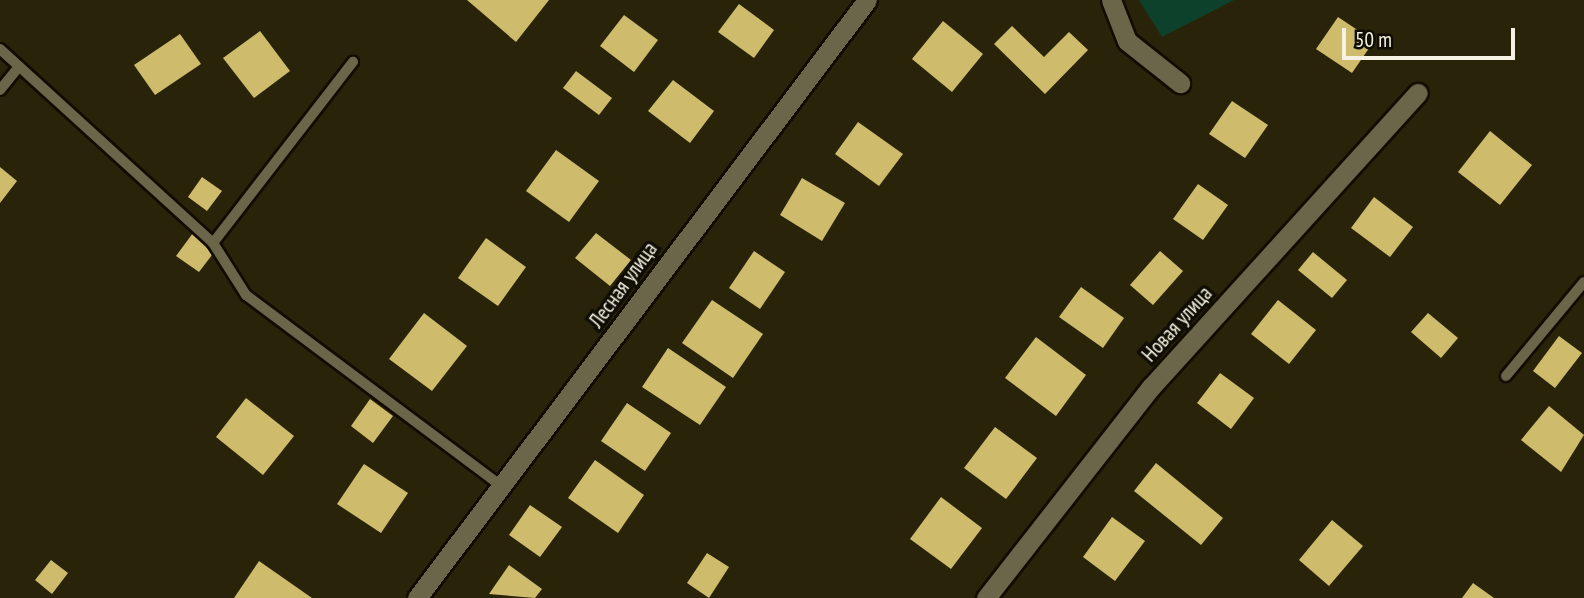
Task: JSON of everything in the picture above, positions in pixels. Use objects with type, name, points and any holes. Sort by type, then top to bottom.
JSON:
[{"type":"street","name":"Лесная улица","points":[[416,598],[503,487],[867,0]]},
{"type":"street","points":[[1111,0],[1127,41],[1180,83]]},
{"type":"street","name":"Новая улица","points":[[986,598],[1151,387],[1418,93]]},
{"type":"lane","points":[[0,49],[16,70],[213,243],[246,295],[503,487]]},
{"type":"lane","points":[[213,243],[353,62]]},
{"type":"lane","points":[[0,90],[16,70]]},
{"type":"lane","points":[[1506,376],[1584,282]]},
{"type":"green space","points":[[1139,0],[1234,0],[1162,37]]},
{"type":"building","points":[[467,0],[549,0],[516,42]]},
{"type":"building","points":[[739,4],[774,30],[754,58],[718,32]]},
{"type":"building","points":[[624,15],[658,40],[634,72],[600,46]]},
{"type":"building","points":[[1338,17],[1374,41],[1352,73],[1316,49]]},
{"type":"building","points":[[943,21],[983,54],[952,92],[912,59]]},
{"type":"building","points":[[1012,26],[1044,57],[1069,32],[1088,50],[1045,94],[994,44]]},
{"type":"building","points":[[260,31],[290,71],[254,98],[223,58]]},
{"type":"building","points":[[180,34],[201,64],[155,95],[134,65]]},
{"type":"building","points":[[576,71],[612,98],[599,115],[563,88]]},
{"type":"building","points":[[673,80],[714,111],[690,143],[648,111]]},
{"type":"building","points":[[1232,101],[1268,125],[1245,158],[1209,134]]},
{"type":"building","points":[[858,122],[903,154],[879,186],[835,154]]},
{"type":"building","points":[[1490,131],[1532,165],[1500,205],[1458,172]]},
{"type":"building","points":[[556,150],[599,181],[569,222],[526,191]]},
{"type":"building","points":[[0,167],[17,181],[0,203]]},
{"type":"building","points":[[202,177],[222,191],[207,211],[188,197]]},
{"type":"building","points":[[802,178],[845,203],[822,241],[780,215]]},
{"type":"building","points":[[1198,184],[1228,205],[1203,240],[1173,219]]},
{"type":"building","points":[[1374,197],[1413,227],[1390,257],[1351,228]]},
{"type":"building","points":[[193,233],[215,251],[199,272],[176,256]]},
{"type":"building","points":[[596,233],[631,260],[610,286],[575,258]]},
{"type":"building","points":[[486,238],[526,267],[498,306],[458,278]]},
{"type":"building","points":[[754,251],[785,272],[760,309],[729,288]]},
{"type":"building","points":[[1160,251],[1183,271],[1153,305],[1130,285]]},
{"type":"building","points":[[1313,252],[1347,280],[1332,298],[1298,270]]},
{"type":"building","points":[[1081,287],[1124,318],[1103,348],[1059,317]]},
{"type":"building","points":[[712,300],[763,334],[733,378],[682,343]]},
{"type":"building","points":[[1278,300],[1316,330],[1289,364],[1251,334]]},
{"type":"building","points":[[424,313],[467,346],[432,391],[389,359]]},
{"type":"building","points":[[1428,313],[1458,338],[1441,358],[1411,332]]},
{"type":"building","points":[[1559,336],[1582,353],[1555,388],[1533,371]]},
{"type":"building","points":[[1036,337],[1086,375],[1056,416],[1005,378]]},
{"type":"building","points":[[668,348],[726,387],[700,425],[642,387]]},
{"type":"building","points":[[1220,373],[1254,398],[1231,429],[1197,403]]},
{"type":"building","points":[[246,398],[294,436],[263,475],[216,437]]},
{"type":"building","points":[[370,399],[393,416],[373,443],[351,426]]},
{"type":"building","points":[[627,403],[671,433],[645,471],[601,441]]},
{"type":"building","points":[[1549,406],[1584,435],[1561,472],[1521,440]]},
{"type":"building","points":[[995,427],[1037,458],[1006,499],[964,468]]},
{"type":"building","points":[[595,460],[644,495],[618,533],[568,498]]},
{"type":"building","points":[[1156,463],[1223,518],[1201,545],[1134,491]]},
{"type":"building","points":[[364,464],[408,493],[381,533],[337,504]]},
{"type":"building","points":[[941,497],[982,528],[951,569],[910,539]]},
{"type":"building","points":[[530,505],[562,527],[540,557],[509,535]]},
{"type":"building","points":[[1112,517],[1145,541],[1115,581],[1083,557]]},
{"type":"building","points":[[1332,520],[1363,546],[1329,586],[1299,560]]},
{"type":"building","points":[[707,553],[729,567],[709,598],[687,583]]},
{"type":"building","points":[[51,560],[68,573],[52,594],[35,580]]},
{"type":"building","points":[[259,561],[312,598],[234,598]]},
{"type":"building","points":[[509,565],[542,589],[535,598],[489,594]]},
{"type":"building","points":[[1473,583],[1494,598],[1462,598]]}]
